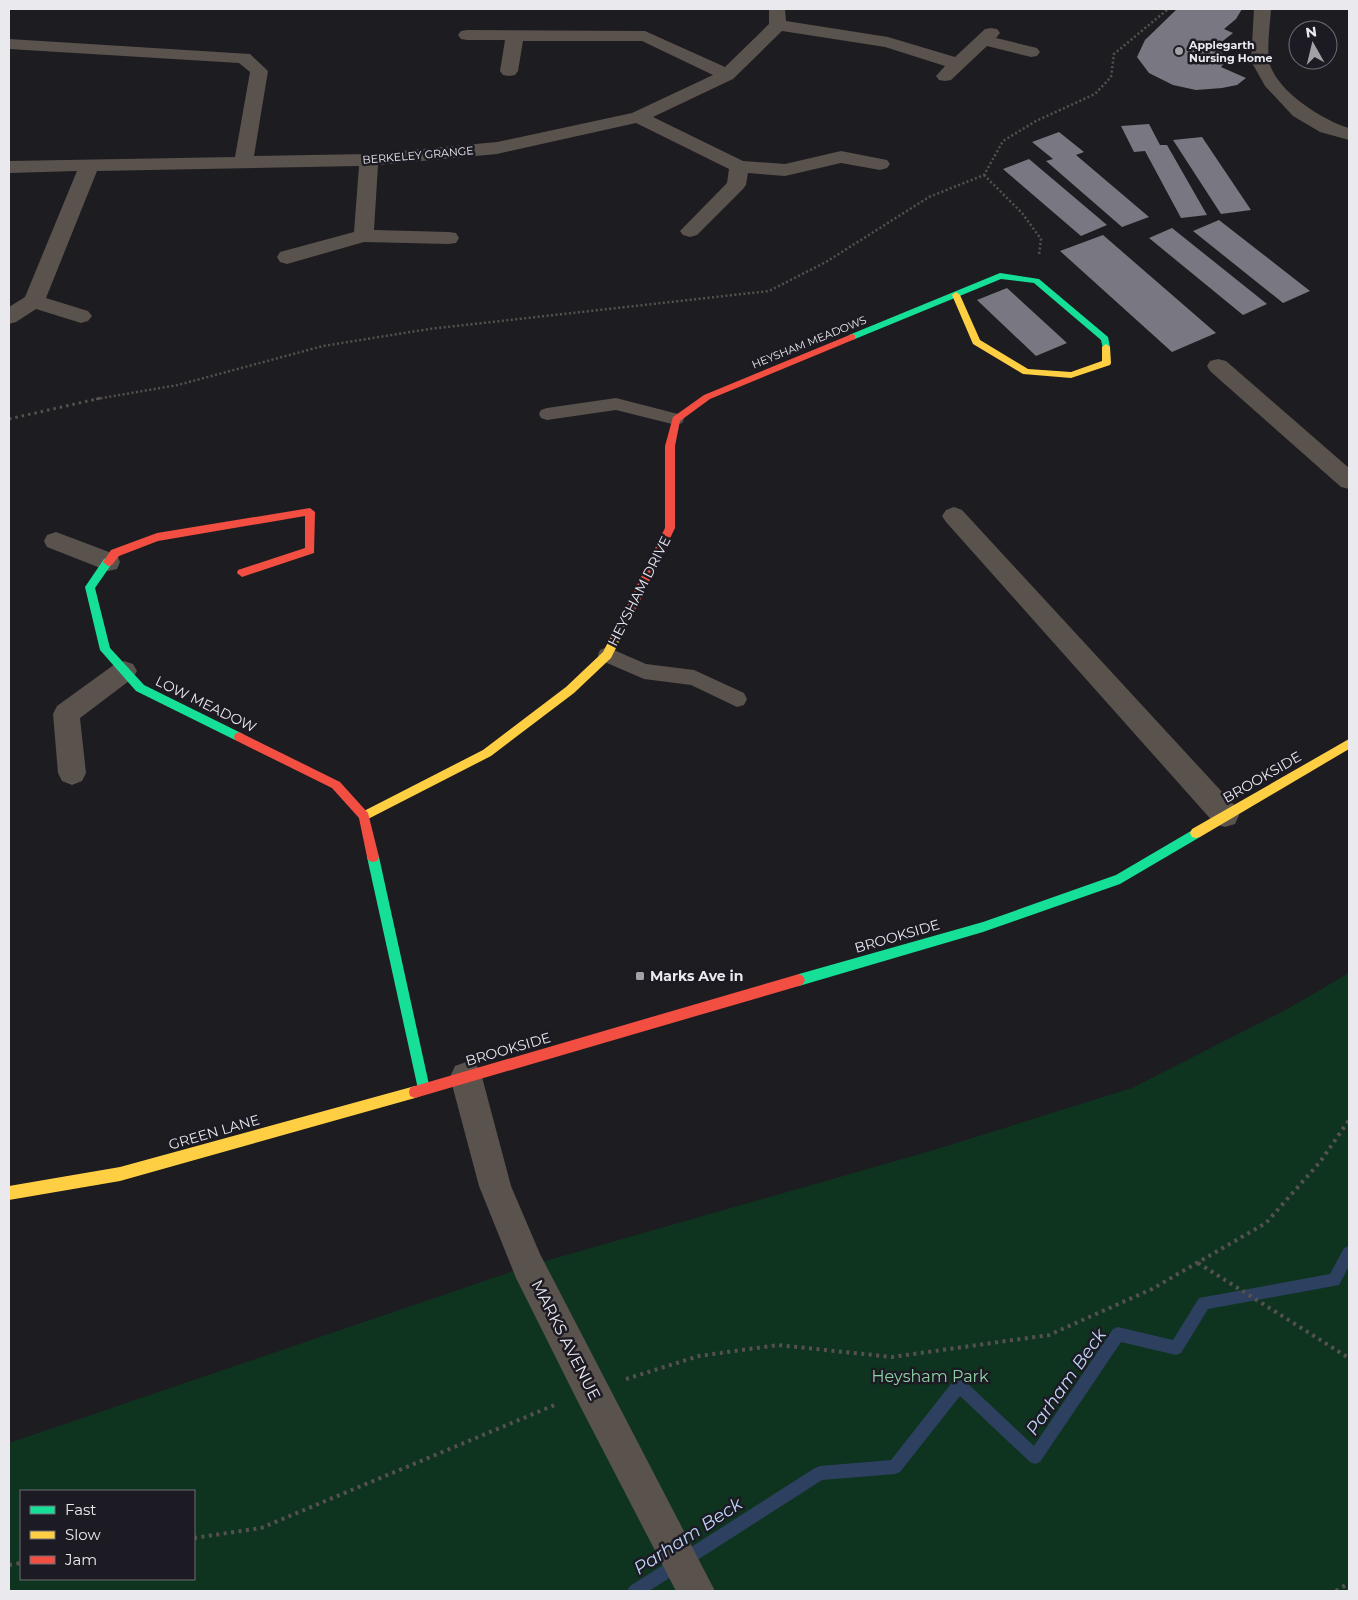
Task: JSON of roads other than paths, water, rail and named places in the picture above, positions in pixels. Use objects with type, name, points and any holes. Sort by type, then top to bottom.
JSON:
[{"type":"street","points":[[1262,9],[1260,60],[1271,82],[1300,112],[1327,128],[1349,134]]},
{"type":"street","points":[[778,17],[888,42],[958,64]]},
{"type":"street","name":"BERKELEY GRANGE","points":[[9,167],[369,160],[497,148],[638,117],[727,76],[778,17]]},
{"type":"street","points":[[467,35],[645,36],[727,76]]},
{"type":"street","points":[[510,71],[515,35]]},
{"type":"street","points":[[945,76],[988,36],[1031,52]]},
{"type":"street","points":[[9,44],[244,58],[259,71],[244,162]]},
{"type":"street","points":[[638,117],[739,167],[785,170],[841,157],[880,164]]},
{"type":"street","points":[[364,236],[369,160]]},
{"type":"street","points":[[9,317],[34,301],[89,166]]},
{"type":"street","points":[[690,231],[736,185],[739,167]]},
{"type":"street","points":[[287,257],[364,236],[449,238]]},
{"type":"street","name":"HEYSHAM MEADOWS","points":[[676,419],[707,397],[1000,276],[1036,281],[1105,339],[1107,363],[1071,375],[1026,372],[976,342],[956,295]]},
{"type":"street","points":[[34,301],[81,316]]},
{"type":"street","points":[[1218,366],[1349,481]]},
{"type":"street","name":"HEYSHAM DRIVE","points":[[364,816],[487,753],[570,690],[607,655],[670,528],[670,446],[676,419]]},
{"type":"street","name":"LOW MEADOW","points":[[242,573],[310,550],[310,512],[157,537],[115,553],[90,587],[105,650],[140,688],[336,785],[364,816],[424,1089]]},
{"type":"street","points":[[954,516],[1225,815]]},
{"type":"street","points":[[56,541],[108,562]]},
{"type":"street","points":[[72,773],[66,714],[124,671]]},
{"type":"street","name":"BROOKSIDE","points":[[424,1089],[983,927],[1120,879],[1225,815],[1349,744]]},
{"type":"street","name":"MARKS AVENUE","points":[[466,1077],[495,1186],[528,1266],[590,1390],[696,1591]]},
{"type":"street","name":"GREEN LANE","points":[[9,1193],[120,1174],[424,1089]]},
{"type":"lane","points":[[547,414],[616,404],[676,419]]},
{"type":"lane","name":"HEYSHAM DRIVE","points":[[607,655],[644,671],[694,678],[738,699]]},
{"type":"waterway","name":"Parham Beck","points":[[635,1591],[820,1473],[895,1467],[959,1385],[1035,1457],[1118,1334],[1176,1348],[1204,1303],[1334,1280],[1349,1253]]},
{"type":"place","name":"Applegarth Nursing Home","points":[[1179,51]]},
{"type":"place","name":"Marks Ave in","points":[[640,976]]},
{"type":"park label","name":"Heysham Park","points":[[930,1376]]}]
